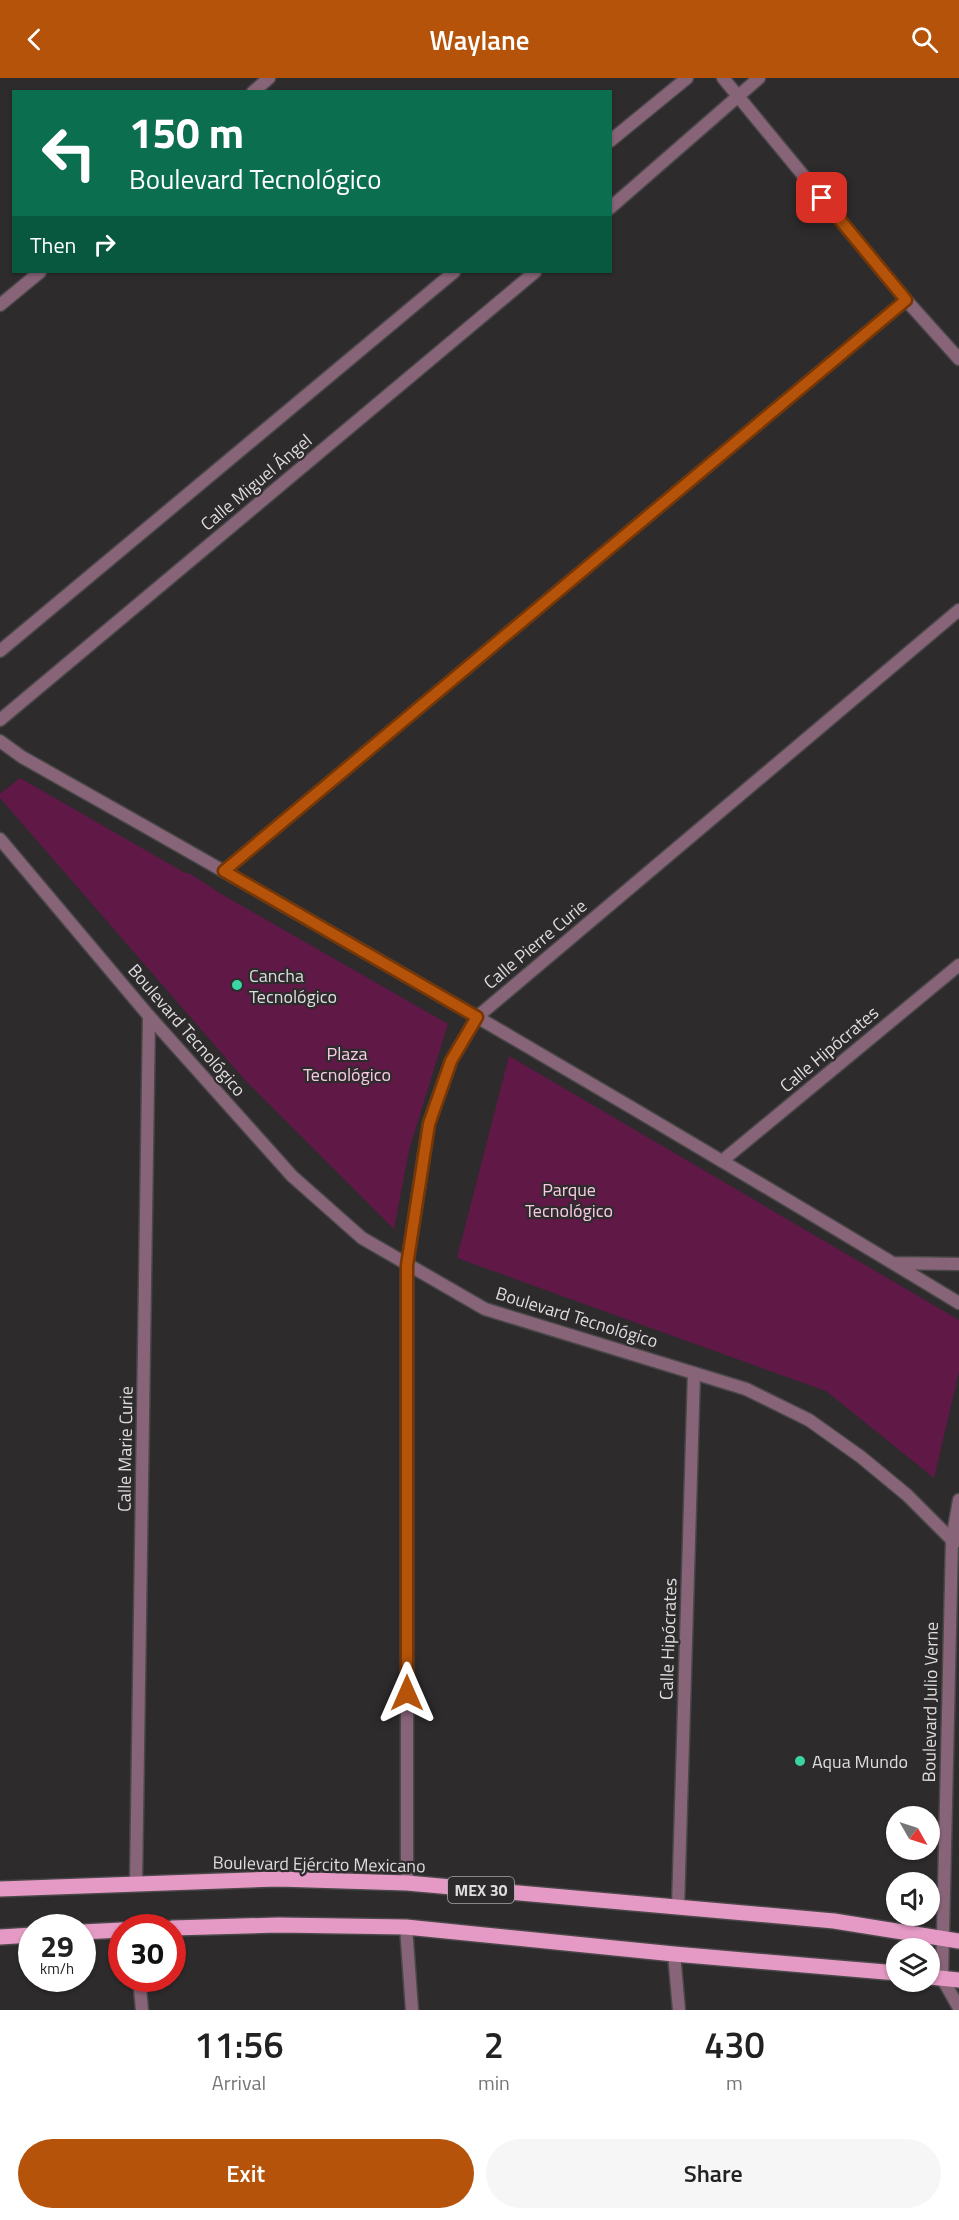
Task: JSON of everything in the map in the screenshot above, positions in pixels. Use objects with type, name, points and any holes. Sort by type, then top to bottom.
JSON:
[{"type":"main road","name":"Boulevard Ejército Mexicano","points":[[0,1889],[136,1882],[278,1879],[407,1883],[834,1921],[959,1941]]},
{"type":"main road","points":[[186,1928],[278,1925],[406,1927],[674,1954],[886,1972]]},
{"type":"main road","points":[[0,1937],[18,1936]]},
{"type":"main road","points":[[940,1978],[959,1980]]},
{"type":"street","points":[[255,90],[269,78]]},
{"type":"street","points":[[612,139],[687,78]]},
{"type":"street","points":[[723,78],[906,300],[959,359]]},
{"type":"street","points":[[612,206],[759,78]]},
{"type":"street","points":[[0,305],[39,273]]},
{"type":"street","name":"Calle Miguel Ángel","points":[[0,651],[453,273]]},
{"type":"street","name":"Calle Miguel Ángel","points":[[0,720],[534,273]]},
{"type":"street","points":[[224,871],[906,300]]},
{"type":"street","name":"Calle Pierre Curie","points":[[407,1883],[407,1265],[429,1124],[451,1061],[477,1017],[959,610]]},
{"type":"street","points":[[0,741],[22,757],[224,871],[723,1161],[959,1303]]},
{"type":"street","name":"Boulevard Tecnológico","points":[[0,839],[149,1016],[292,1176],[362,1238],[485,1309],[746,1389],[809,1420],[898,1487],[956,1540]]},
{"type":"street","name":"Calle Hipócrates","points":[[723,1161],[959,965]]},
{"type":"street","name":"Calle Marie Curie","points":[[136,1882],[149,1016]]},
{"type":"street","points":[[894,1263],[959,1264]]},
{"type":"street","name":"Calle Hipócrates","points":[[678,1907],[694,1373]]},
{"type":"street","name":"Boulevard Julio Verne","points":[[940,1951],[959,1500]]},
{"type":"street","points":[[406,1927],[412,2010]]},
{"type":"street","points":[[674,1954],[679,2010]]},
{"type":"street","points":[[940,1982],[959,2008]]},
{"type":"street","points":[[140,1992],[142,2010]]},
{"type":"green space","name":"Plaza Tecnológico","points":[[20,778],[187,874],[189,873],[223,895],[448,1024],[409,1150],[394,1229],[245,1080],[0,798],[0,794]]},
{"type":"green space","name":"Parque Tecnológico","points":[[509,1056],[959,1320],[959,1372],[934,1478],[826,1391],[457,1258]]},
{"type":"place","name":"Cancha Tecnológico","points":[[237,985]]},
{"type":"place","name":"Aqua Mundo","points":[[800,1761]]},
{"type":"route","points":[[407,1693],[407,1265],[429,1124],[451,1061],[477,1017],[224,871],[906,300],[822,198]]}]
